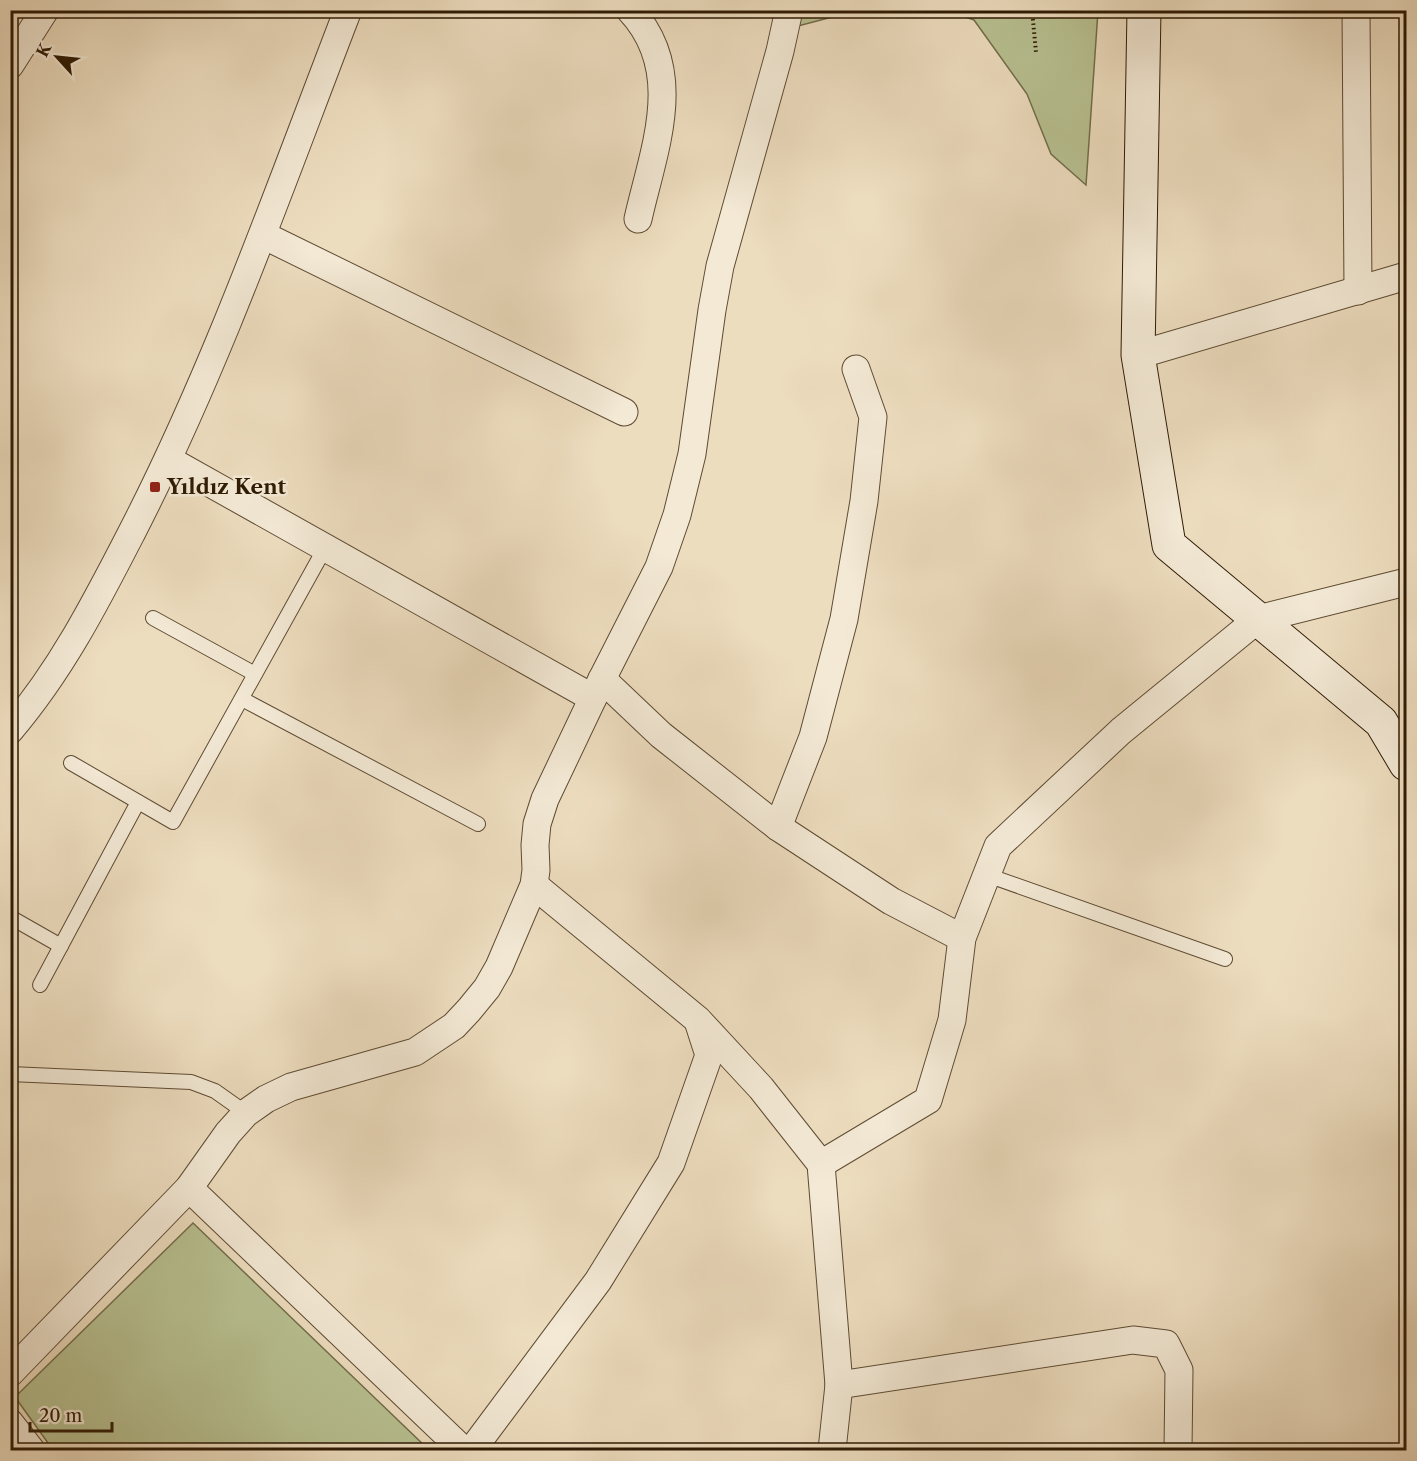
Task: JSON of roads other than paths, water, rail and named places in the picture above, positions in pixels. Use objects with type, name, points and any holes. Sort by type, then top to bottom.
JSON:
[{"type":"main road","points":[[1144,10],[1138,355],[1169,546],[1381,722],[1407,764]]},
{"type":"street","points":[[10,65],[45,10]]},
{"type":"street","points":[[10,730],[53,675],[78,637],[169,459],[214,358],[348,10]]},
{"type":"street","points":[[630,10],[650,38],[658,59],[664,95],[662,114],[638,219]]},
{"type":"street","points":[[10,1373],[189,1188],[228,1133],[246,1113],[266,1098],[291,1087],[415,1052],[454,1026],[487,988],[499,967],[534,885],[537,824],[545,799],[597,689],[659,567],[677,515],[692,454],[720,266],[780,51],[789,10]]},
{"type":"street","points":[[1356,10],[1358,291]]},
{"type":"street","points":[[263,235],[624,412]]},
{"type":"street","points":[[1138,355],[1407,276]]},
{"type":"street","points":[[778,827],[813,737],[844,619],[864,501],[873,417],[856,369]]},
{"type":"street","points":[[169,459],[325,548],[597,689],[661,735],[778,827],[891,901],[962,938]]},
{"type":"street","points":[[821,1164],[928,1100],[952,1020],[962,938],[998,846],[1120,731],[1258,619],[1407,582]]},
{"type":"street","points":[[534,885],[698,1020],[761,1088],[821,1164],[839,1385],[832,1450]]},
{"type":"street","points":[[472,1450],[598,1281],[671,1163],[709,1055],[698,1020]]},
{"type":"street","points":[[189,1188],[462,1450]]},
{"type":"street","points":[[839,1385],[1133,1340],[1166,1344],[1179,1370],[1178,1450]]},
{"type":"street","points":[[10,1422],[32,1450]]},
{"type":"lane","points":[[71,763],[173,822],[325,548]]},
{"type":"lane","points":[[153,618],[255,674]]},
{"type":"lane","points":[[242,699],[478,824]]},
{"type":"lane","points":[[40,985],[138,802]]},
{"type":"lane","points":[[987,875],[1225,959]]},
{"type":"lane","points":[[10,917],[61,946]]},
{"type":"lane","points":[[10,1074],[191,1082],[215,1091],[246,1113]]},
{"type":"place","name":"Yıldız Kent","points":[[155,487]]}]
